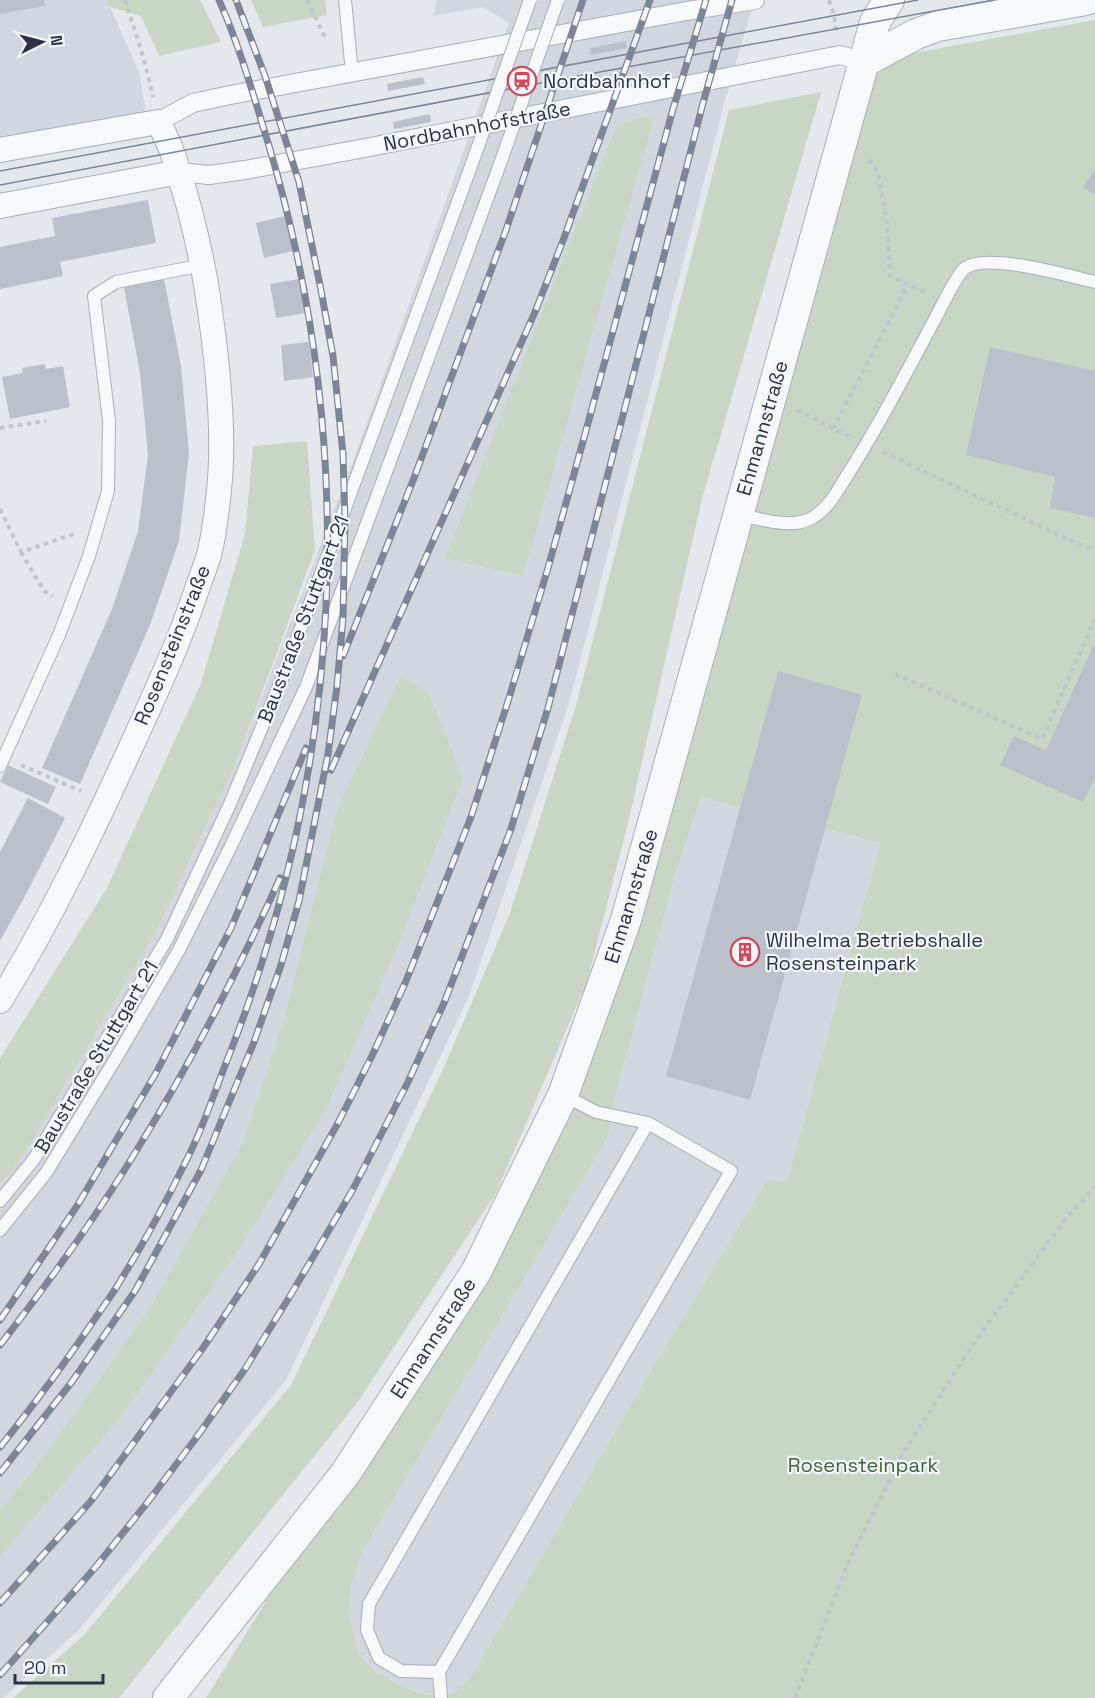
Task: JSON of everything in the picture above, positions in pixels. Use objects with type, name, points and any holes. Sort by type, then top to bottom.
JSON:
[{"type":"street","points":[[0,150],[158,122],[193,103],[230,95],[755,0]]},
{"type":"street","name":"Ehmannstraße","points":[[168,1698],[351,1464],[476,1272],[563,1095],[626,920],[770,398],[852,59],[889,0]]},
{"type":"street","name":"Nordbahnhofstraße","points":[[0,206],[179,172],[209,176],[245,170],[852,59],[938,26],[1086,0]]},
{"type":"street","name":"Rosensteinstraße","points":[[0,1001],[60,895],[106,802],[185,625],[209,554],[219,489],[222,450],[212,321],[203,265],[189,205],[168,139],[158,122]]},
{"type":"lane","points":[[345,0],[352,73]]},
{"type":"lane","name":"Baustraße Stuttgart 21","points":[[0,1201],[34,1159],[167,939],[230,804],[284,674],[531,0]]},
{"type":"lane","name":"Baustraße Stuttgart 21","points":[[0,1230],[46,1173],[179,950],[230,849],[306,687],[500,164],[558,0]]},
{"type":"lane","points":[[738,514],[794,523],[810,519],[834,497],[867,445],[944,302],[965,268],[982,262],[1016,265],[1095,282]]},
{"type":"lane","points":[[2,762],[59,635],[89,556],[108,491],[109,421],[94,296],[116,282],[203,265]]},
{"type":"lane","points":[[441,1698],[439,1672],[731,1171],[648,1123],[596,1112],[563,1095]]},
{"type":"lane","points":[[439,1672],[401,1671],[379,1658],[368,1630],[369,1604],[648,1123]]},
{"type":"path","points":[[125,0],[144,58],[158,122]]},
{"type":"path","points":[[307,0],[328,41],[333,76]]},
{"type":"path","points":[[829,0],[852,59]]},
{"type":"path","points":[[869,160],[878,172],[886,224],[890,276],[944,302]]},
{"type":"path","points":[[833,429],[908,284]]},
{"type":"path","points":[[770,398],[1080,545],[1095,549]]},
{"type":"path","points":[[0,428],[46,421]]},
{"type":"path","points":[[0,509],[21,552],[44,591],[70,606]]},
{"type":"path","points":[[21,552],[98,527]]},
{"type":"path","points":[[895,674],[1042,739],[1095,619]]},
{"type":"path","points":[[2,762],[106,802]]},
{"type":"path","points":[[795,1698],[849,1561],[904,1450],[974,1343],[1064,1221],[1095,1187]]},
{"type":"shaded area","points":[[0,0],[107,0],[139,72],[146,114],[0,142]]},
{"type":"shaded area","points":[[437,0],[754,0],[723,108],[569,703],[469,996],[286,1380],[78,1631],[3,1698],[0,1698],[0,1185],[25,1153],[156,932],[236,763],[355,456],[509,23],[483,7],[433,16]]},
{"type":"shaded area","points":[[778,671],[880,842],[787,1183],[768,1179],[659,1357],[470,1678],[454,1693],[426,1695],[400,1685],[374,1671],[359,1656],[349,1613],[352,1584],[364,1549],[608,1137],[614,1102],[675,875],[701,797],[740,806]]},
{"type":"green space","points":[[107,0],[200,0],[221,42],[159,56],[141,16],[110,7]]},
{"type":"green space","points":[[251,0],[325,0],[327,15],[263,27]]},
{"type":"green space","name":"Rosensteinpark","points":[[1095,20],[1095,1698],[206,1698],[345,1474],[563,1095],[864,62]],"holes":[[[862,695],[825,828],[880,843],[787,1182],[768,1179],[659,1357],[470,1678],[454,1693],[426,1695],[400,1685],[374,1671],[359,1656],[349,1613],[352,1584],[364,1549],[608,1137],[614,1102],[675,875],[701,797],[741,807]]]},
{"type":"green space","points":[[821,92],[702,499],[628,823],[587,982],[496,1193],[357,1403],[119,1698],[13,1698],[84,1635],[291,1385],[445,1065],[510,913],[577,702],[729,110]]},
{"type":"green space","points":[[655,115],[523,576],[445,558],[617,124]]},
{"type":"green space","points":[[307,441],[315,550],[236,763],[156,932],[25,1153],[0,1185],[0,1058],[107,888],[201,683],[245,534],[253,446]]},
{"type":"green space","points":[[401,676],[429,694],[463,778],[397,948],[326,1109],[239,1249],[119,1419],[0,1556],[0,1510],[31,1474],[149,1310],[243,1143],[286,1013],[338,807]]},
{"type":"building","points":[[0,0],[44,0],[45,6],[0,14]]},
{"type":"building","points":[[626,41],[627,48],[591,55],[590,48]]},
{"type":"building","points":[[633,75],[634,82],[598,89],[596,82]]},
{"type":"building","points":[[423,77],[425,84],[388,91],[387,84]]},
{"type":"building","points":[[430,114],[431,122],[394,129],[393,122]]},
{"type":"building","points":[[1095,170],[1095,195],[1083,187]]},
{"type":"building","points":[[148,200],[156,243],[60,262],[63,276],[0,289],[0,247],[55,236],[52,218]]},
{"type":"building","points":[[285,216],[293,251],[264,258],[256,223]]},
{"type":"building","points":[[164,279],[181,366],[189,453],[179,541],[150,625],[80,784],[42,768],[112,609],[138,531],[148,454],[140,373],[124,287]]},
{"type":"building","points":[[299,279],[305,313],[276,318],[270,284]]},
{"type":"building","points":[[309,342],[313,377],[284,381],[281,345]]},
{"type":"building","points":[[990,347],[1095,371],[1095,518],[1050,508],[1055,477],[966,455]]},
{"type":"building","points":[[45,364],[46,369],[63,366],[70,407],[10,419],[2,377],[23,373],[22,368]]},
{"type":"building","points":[[1095,642],[1095,777],[1083,802],[1000,765],[1014,736],[1046,750]]},
{"type":"building","name":"Wilhelma Betriebshalle Rosensteinpark","points":[[778,671],[862,695],[750,1100],[666,1076]]},
{"type":"building","points":[[8,765],[56,787],[48,804],[0,782]]},
{"type":"building","points":[[28,798],[65,818],[0,941],[0,852]]},
{"type":"tram line","points":[[0,171],[918,0]]},
{"type":"tram line","points":[[0,185],[994,0]]},
{"type":"railway","points":[[0,1447],[59,1371],[115,1290],[155,1221],[197,1139],[265,951],[295,838],[315,723],[326,608],[326,492],[317,376],[298,261],[269,146],[240,54],[219,0]]},
{"type":"railway","points":[[0,1473],[71,1383],[135,1291],[201,1170],[254,1042],[281,965],[299,901],[328,754],[343,618],[345,519],[343,454],[333,356],[299,182],[265,76],[236,0]]},
{"type":"railway","points":[[343,656],[414,478],[506,230],[583,0]]},
{"type":"railway","points":[[331,770],[535,312],[650,0]]},
{"type":"railway","points":[[0,1603],[91,1501],[203,1348],[259,1264],[338,1123],[406,981],[471,817],[509,698],[548,568],[673,109],[706,0]]},
{"type":"railway","points":[[0,1675],[94,1569],[147,1503],[245,1369],[352,1191],[408,1082],[444,1003],[511,829],[548,708],[703,103],[732,0]]},
{"type":"railway","points":[[0,1320],[77,1206],[156,1073],[231,928],[306,748]]},
{"type":"railway","points":[[0,1345],[89,1224],[158,1115],[214,1015],[280,878]]},
{"type":"place","name":"Nordbahnhof","points":[[522,81]]},
{"type":"place","name":"Wilhelma Betriebshalle Rosensteinpark","points":[[745,952]]}]
